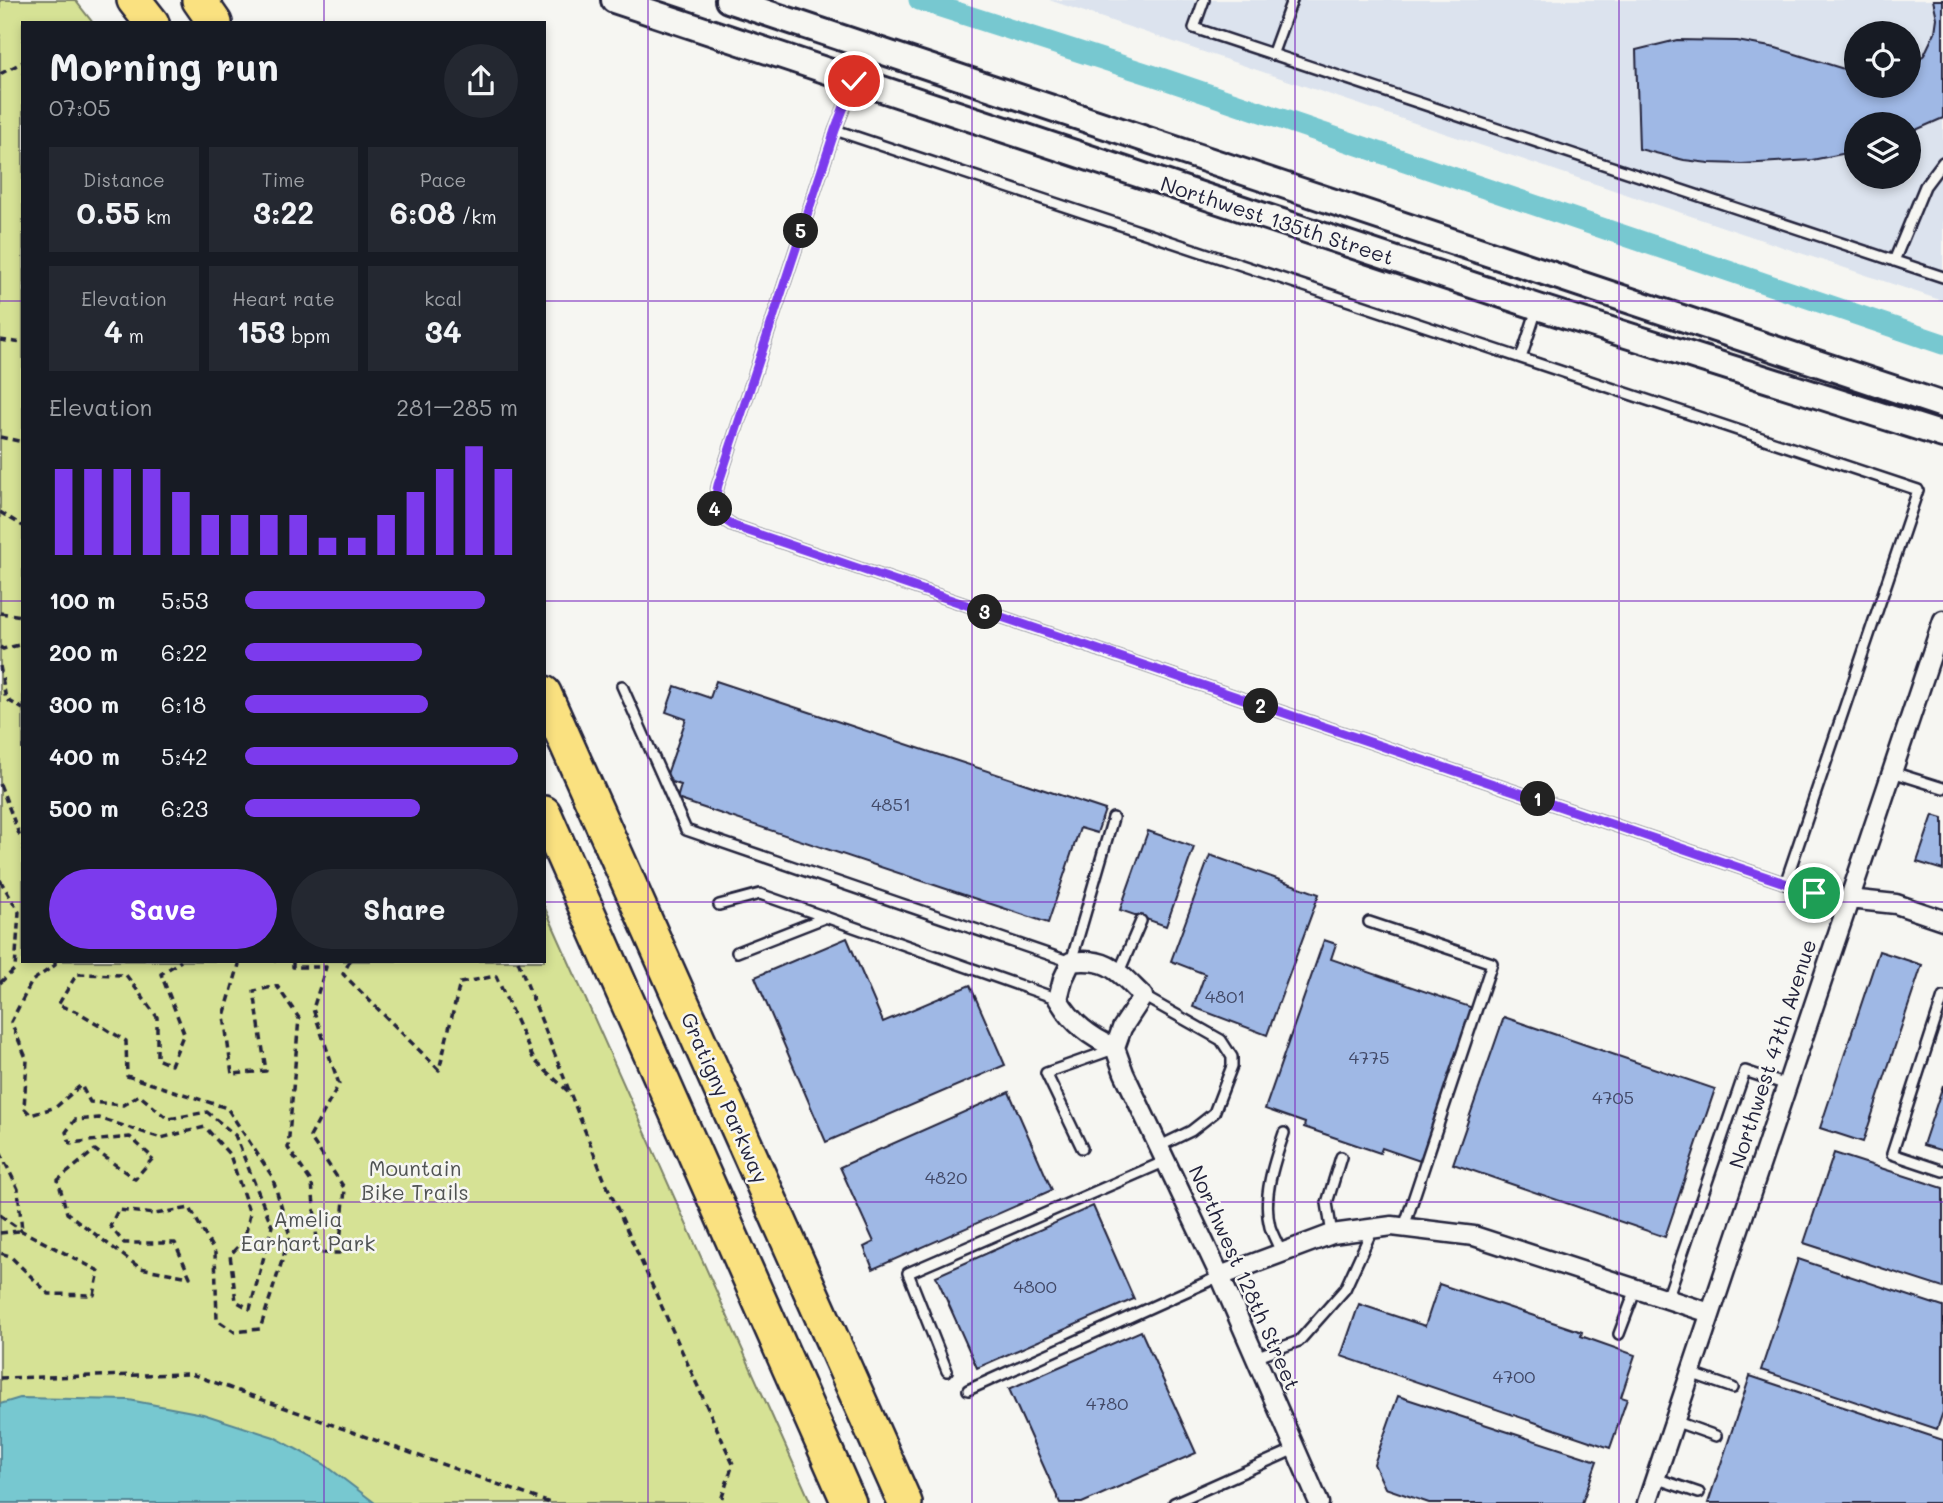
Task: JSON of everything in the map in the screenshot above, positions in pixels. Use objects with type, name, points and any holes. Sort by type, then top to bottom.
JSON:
[{"type":"highway","points":[[134,0],[150,21]]},
{"type":"highway","points":[[199,0],[214,21]]},
{"type":"highway","name":"Gratigny Parkway","points":[[546,697],[905,1503]]},
{"type":"highway","points":[[546,818],[849,1503]]},
{"type":"main road","name":"Northwest 135th Street","points":[[614,0],[1538,307],[1943,435]]},
{"type":"main road","name":"Northwest 135th Street","points":[[728,0],[1943,405]]},
{"type":"main road","points":[[854,81],[867,46]]},
{"type":"street","name":"Northwest 47th Avenue","points":[[1647,1503],[1943,620]]},
{"type":"street","points":[[1849,899],[1896,904],[1943,920]]},
{"type":"street","points":[[1072,962],[1102,962],[1119,972],[1143,996],[1122,1028],[1115,1048],[1098,1041],[1078,1026],[1058,999],[1063,979],[1072,962]]},
{"type":"street","name":"Northwest 128th Street","points":[[1115,1048],[1124,1073],[1220,1276],[1319,1503]]},
{"type":"street","points":[[1220,1276],[1332,1234],[1392,1226],[1474,1236],[1710,1313]]},
{"type":"lane","points":[[1204,0],[1194,28],[1943,277]]},
{"type":"lane","points":[[1272,55],[1292,0]]},
{"type":"lane","points":[[854,81],[835,130],[718,485],[714,504],[724,521],[1785,884],[1814,893],[1849,899]]},
{"type":"lane","points":[[835,130],[1918,490],[1785,884]]},
{"type":"lane","points":[[1894,261],[1925,186],[1943,162]]},
{"type":"lane","points":[[1521,359],[1538,307]]},
{"type":"lane","points":[[622,686],[686,830],[1072,962],[1113,818]]},
{"type":"lane","points":[[1892,772],[1943,788]]},
{"type":"lane","points":[[719,905],[760,894],[1058,999]]},
{"type":"lane","points":[[737,952],[824,918]]},
{"type":"lane","points":[[1119,972],[1141,921]]},
{"type":"lane","points":[[1369,922],[1492,963],[1404,1227]]},
{"type":"lane","points":[[947,1371],[908,1273],[1163,1154],[1214,1113],[1232,1066],[1231,1056],[1221,1040],[1143,996]]},
{"type":"lane","points":[[1943,997],[1892,1154],[1943,1171]]},
{"type":"lane","points":[[1082,1148],[1046,1073],[1115,1048]]},
{"type":"lane","points":[[1667,1299],[1745,1071],[1787,1085]]},
{"type":"lane","points":[[1282,1253],[1270,1225],[1268,1192],[1274,1161],[1284,1133]]},
{"type":"lane","points":[[1332,1234],[1327,1203],[1341,1157]]},
{"type":"lane","points":[[1255,1357],[1299,1341],[1345,1289],[1373,1228]]},
{"type":"lane","points":[[968,1390],[1220,1276]]},
{"type":"lane","points":[[1619,1334],[1636,1289]]},
{"type":"lane","points":[[1690,1373],[1733,1388]]},
{"type":"lane","points":[[1674,1422],[1716,1436]]},
{"type":"lane","points":[[1174,1503],[1295,1449]]},
{"type":"lane","points":[[1655,1478],[1699,1493]]},
{"type":"path","points":[[0,74],[21,63]]},
{"type":"path","points":[[0,340],[21,343]]},
{"type":"path","points":[[0,437],[21,442]]},
{"type":"path","points":[[0,512],[21,525]]},
{"type":"path","points":[[0,613],[21,616]]},
{"type":"path","points":[[0,647],[3,649],[21,644]]},
{"type":"path","points":[[0,666],[6,699],[21,708]]},
{"type":"path","points":[[0,784],[19,834],[21,833]]},
{"type":"path","points":[[0,880],[19,912],[15,969],[0,983]]},
{"type":"path","points":[[55,963],[32,981],[11,1022],[27,1060],[23,1108],[31,1115],[56,1107],[81,1085],[90,1102],[123,1105],[139,1095],[168,1119],[207,1112],[235,1135],[272,1226],[250,1309],[236,1301],[230,1255],[244,1240],[250,1214],[230,1155],[205,1127],[161,1138],[99,1118],[75,1120],[66,1132],[70,1143],[130,1137],[153,1158],[135,1179],[95,1150],[58,1180],[67,1213],[139,1268],[190,1277],[175,1243],[124,1243],[110,1226],[118,1210],[155,1214],[190,1208],[215,1253],[217,1320],[234,1332],[260,1329],[290,1236],[272,1176],[227,1108],[127,1076],[126,1041],[78,1012],[58,1005],[77,974],[126,975],[157,1017],[157,1059],[171,1065],[184,1033],[161,974],[178,963]]},
{"type":"path","points":[[239,963],[225,1016],[232,1074],[266,1071],[254,991],[277,986],[299,1018],[288,1148],[312,1183],[318,1253],[339,1253],[345,1189],[310,1137],[339,1084],[313,1009],[326,967],[293,967],[293,963]]},
{"type":"path","points":[[349,963],[343,974],[439,1070],[460,983],[496,976],[534,1060],[572,1095]]},
{"type":"path","points":[[519,963],[604,1179],[733,1464],[720,1503]]},
{"type":"path","points":[[0,1152],[18,1189],[22,1231]]},
{"type":"path","points":[[0,1215],[22,1231],[99,1271],[94,1295],[49,1294],[10,1256],[0,1253]]},
{"type":"path","points":[[0,1233],[22,1231]]},
{"type":"path","points":[[0,1378],[191,1374],[551,1503]]},
{"type":"shaded area","points":[[1049,0],[1943,0],[1943,301]]},
{"type":"green space","name":"Mountain Bike Trails","points":[[0,0],[75,0],[91,21],[21,21],[21,963],[546,963],[546,910],[811,1503],[0,1503]]},
{"type":"water","points":[[20,1398],[129,1400],[203,1414],[274,1437],[324,1464],[375,1503],[0,1503],[0,1404]]},
{"type":"building","points":[[1933,0],[1943,0],[1943,118],[1921,128],[1921,112],[1844,112],[1844,154],[1812,160],[1709,163],[1639,149],[1636,50],[1677,40],[1737,41],[1776,48],[1844,69],[1844,98],[1921,98],[1921,57],[1935,32],[1937,18]]},
{"type":"building","points":[[716,681],[1105,810],[1097,833],[1080,828],[1048,923],[677,799],[681,785],[665,780],[686,719],[666,712],[675,686],[710,698]]},
{"type":"building","points":[[1933,815],[1943,818],[1943,870],[1917,862]]},
{"type":"building","points":[[1148,831],[1194,847],[1166,926],[1120,910]]},
{"type":"building","points":[[1210,855],[1319,894],[1267,1035],[1193,1007],[1205,974],[1171,961]]},
{"type":"building","points":[[847,938],[883,1022],[970,985],[1005,1065],[826,1142],[755,977]]},
{"type":"building","points":[[1324,940],[1336,944],[1331,959],[1473,1008],[1420,1161],[1382,1148],[1380,1153],[1304,1127],[1305,1123],[1265,1109]]},
{"type":"building","points":[[1879,951],[1922,965],[1863,1142],[1820,1128]]},
{"type":"building","points":[[1504,1017],[1715,1089],[1665,1237],[1453,1164]]},
{"type":"building","points":[[1943,1085],[1943,1151],[1923,1145]]},
{"type":"building","points":[[1009,1092],[1052,1190],[873,1269],[864,1247],[874,1242],[840,1167]]},
{"type":"building","points":[[1834,1153],[1943,1188],[1943,1288],[1804,1243]]},
{"type":"building","points":[[1093,1206],[1134,1299],[977,1368],[936,1276]]},
{"type":"building","points":[[1798,1259],[1943,1307],[1943,1412],[1937,1429],[1761,1370]]},
{"type":"building","points":[[1439,1284],[1582,1332],[1581,1336],[1635,1355],[1621,1397],[1627,1399],[1610,1448],[1341,1356],[1359,1304],[1425,1326]]},
{"type":"building","points":[[1141,1331],[1196,1453],[1082,1503],[1060,1503],[1009,1389]]},
{"type":"building","points":[[1750,1376],[1943,1440],[1943,1503],[1708,1503]]},
{"type":"building","points":[[1398,1396],[1597,1461],[1582,1503],[1429,1503],[1385,1488],[1374,1464]]},
{"type":"waterway","points":[[919,0],[1164,79],[1943,344]]},
{"type":"route","points":[[854,81],[843,106],[713,500],[715,509],[724,521],[1814,893]]},
{"type":"park label","name":"Amelia Earhart Park","points":[[308,1232]]}]
